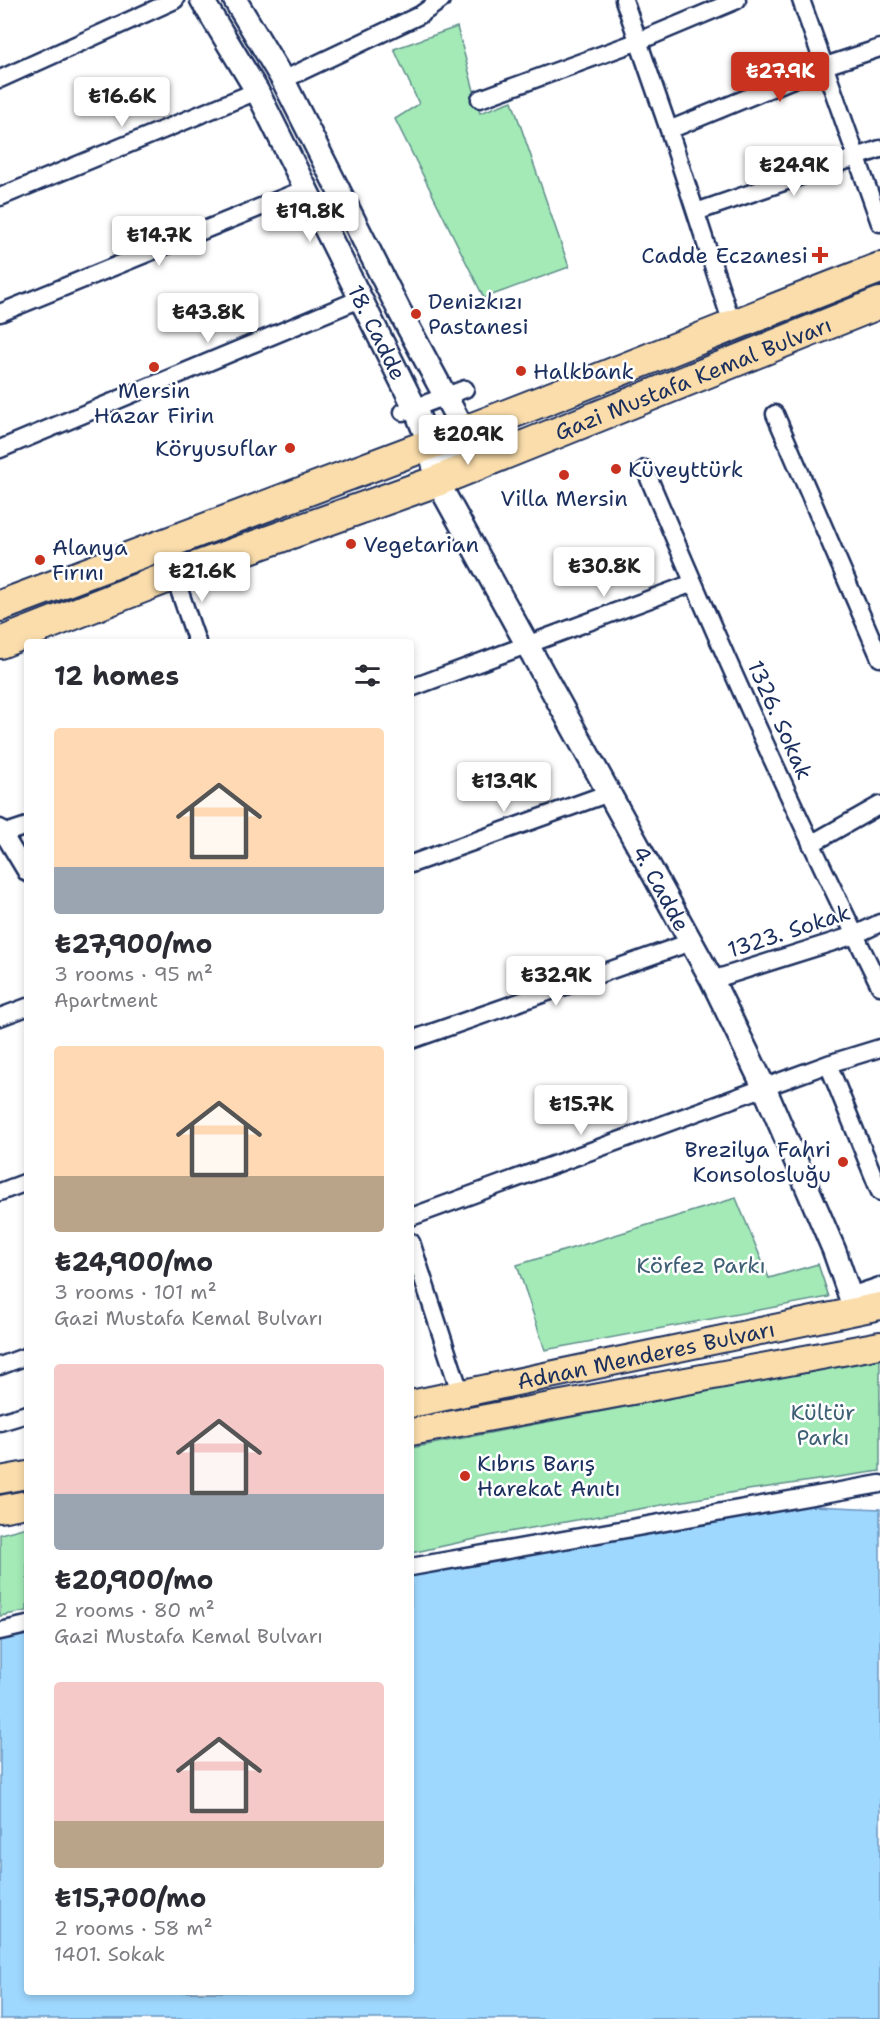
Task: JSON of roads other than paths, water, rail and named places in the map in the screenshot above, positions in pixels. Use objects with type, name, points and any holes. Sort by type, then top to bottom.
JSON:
[{"type":"highway","name":"Gazi Mustafa Kemal Bulvarı","points":[[0,606],[464,431],[732,324],[880,268]]},
{"type":"highway","name":"Gazi Mustafa Kemal Bulvarı","points":[[0,643],[174,575],[437,480],[880,303]]},
{"type":"main road","name":"Adnan Menderes Bulvarı","points":[[414,1403],[461,1395],[852,1304],[880,1306]]},
{"type":"main road","name":"Adnan Menderes Bulvarı","points":[[414,1431],[880,1345]]},
{"type":"main road","points":[[0,1480],[24,1476]]},
{"type":"main road","points":[[0,1509],[24,1505]]},
{"type":"street","points":[[0,79],[175,0]]},
{"type":"street","name":"18. Cadde","points":[[202,0],[257,91],[360,299],[409,410],[429,443],[437,480]]},
{"type":"street","name":"18. Cadde","points":[[235,0],[283,80],[455,393],[464,431]]},
{"type":"street","points":[[283,80],[420,15],[441,0]]},
{"type":"street","points":[[624,0],[732,324]]},
{"type":"street","points":[[480,99],[639,41],[736,0]]},
{"type":"street","points":[[801,0],[880,223]]},
{"type":"street","points":[[669,130],[825,66],[880,48]]},
{"type":"street","points":[[0,197],[257,91]]},
{"type":"street","points":[[696,212],[880,149]]},
{"type":"street","points":[[0,313],[305,189]]},
{"type":"street","points":[[0,449],[360,299]]},
{"type":"street","points":[[409,410],[455,393]]},
{"type":"street","points":[[775,414],[880,658]]},
{"type":"street","points":[[437,480],[464,431]]},
{"type":"street","name":"1326. Sokak","points":[[645,469],[693,583],[811,844],[880,986]]},
{"type":"street","name":"4. Cadde","points":[[437,480],[712,980],[764,1087],[834,1250],[852,1304]]},
{"type":"street","points":[[174,575],[196,639]]},
{"type":"street","points":[[414,687],[693,583]]},
{"type":"street","points":[[414,863],[609,793]]},
{"type":"street","points":[[811,844],[880,805]]},
{"type":"street","points":[[24,827],[1,832],[24,868]]},
{"type":"street","name":"1323. Sokak","points":[[712,980],[855,935],[880,923]]},
{"type":"street","points":[[414,1039],[691,942]]},
{"type":"street","points":[[0,1017],[24,1007]]},
{"type":"street","points":[[414,1216],[764,1087],[880,1048]]},
{"type":"street","points":[[828,1064],[880,1192]]},
{"type":"street","points":[[0,1192],[24,1183]]},
{"type":"street","points":[[414,1251],[461,1395]]},
{"type":"street","points":[[852,1304],[880,1286]]},
{"type":"street","points":[[0,1366],[24,1357]]},
{"type":"street","points":[[0,1422],[24,1415]]},
{"type":"street","points":[[414,1566],[880,1484]]},
{"type":"street","points":[[0,1631],[24,1626]]},
{"type":"water","points":[[791,1505],[880,1509],[880,2019],[0,2019],[0,1637],[24,1631],[24,1995],[414,1995],[414,1574]]},
{"type":"place","name":"Cadde Eczanesi","points":[[820,255]]},
{"type":"place","name":"Denizkızı Pastanesi","points":[[416,314]]},
{"type":"place","name":"Mersin Hazar Firin","points":[[154,367]]},
{"type":"place","name":"Halkbank","points":[[521,371]]},
{"type":"place","name":"Köryusuflar","points":[[290,448]]},
{"type":"place","name":"Küveyttürk","points":[[616,469]]},
{"type":"place","name":"Villa Mersin","points":[[564,475]]},
{"type":"place","name":"Vegetarian","points":[[351,544]]},
{"type":"place","name":"Alanya Fırını","points":[[40,560]]},
{"type":"place","name":"Brezilya Fahri Konsolosluğu","points":[[843,1162]]},
{"type":"place","name":"Kıbrıs Barış Harekat Anıtı","points":[[465,1476]]},
{"type":"park label","name":"Körfez Parkı","points":[[701,1265]]},
{"type":"park label","name":"Kültür Parkı","points":[[823,1424]]}]
